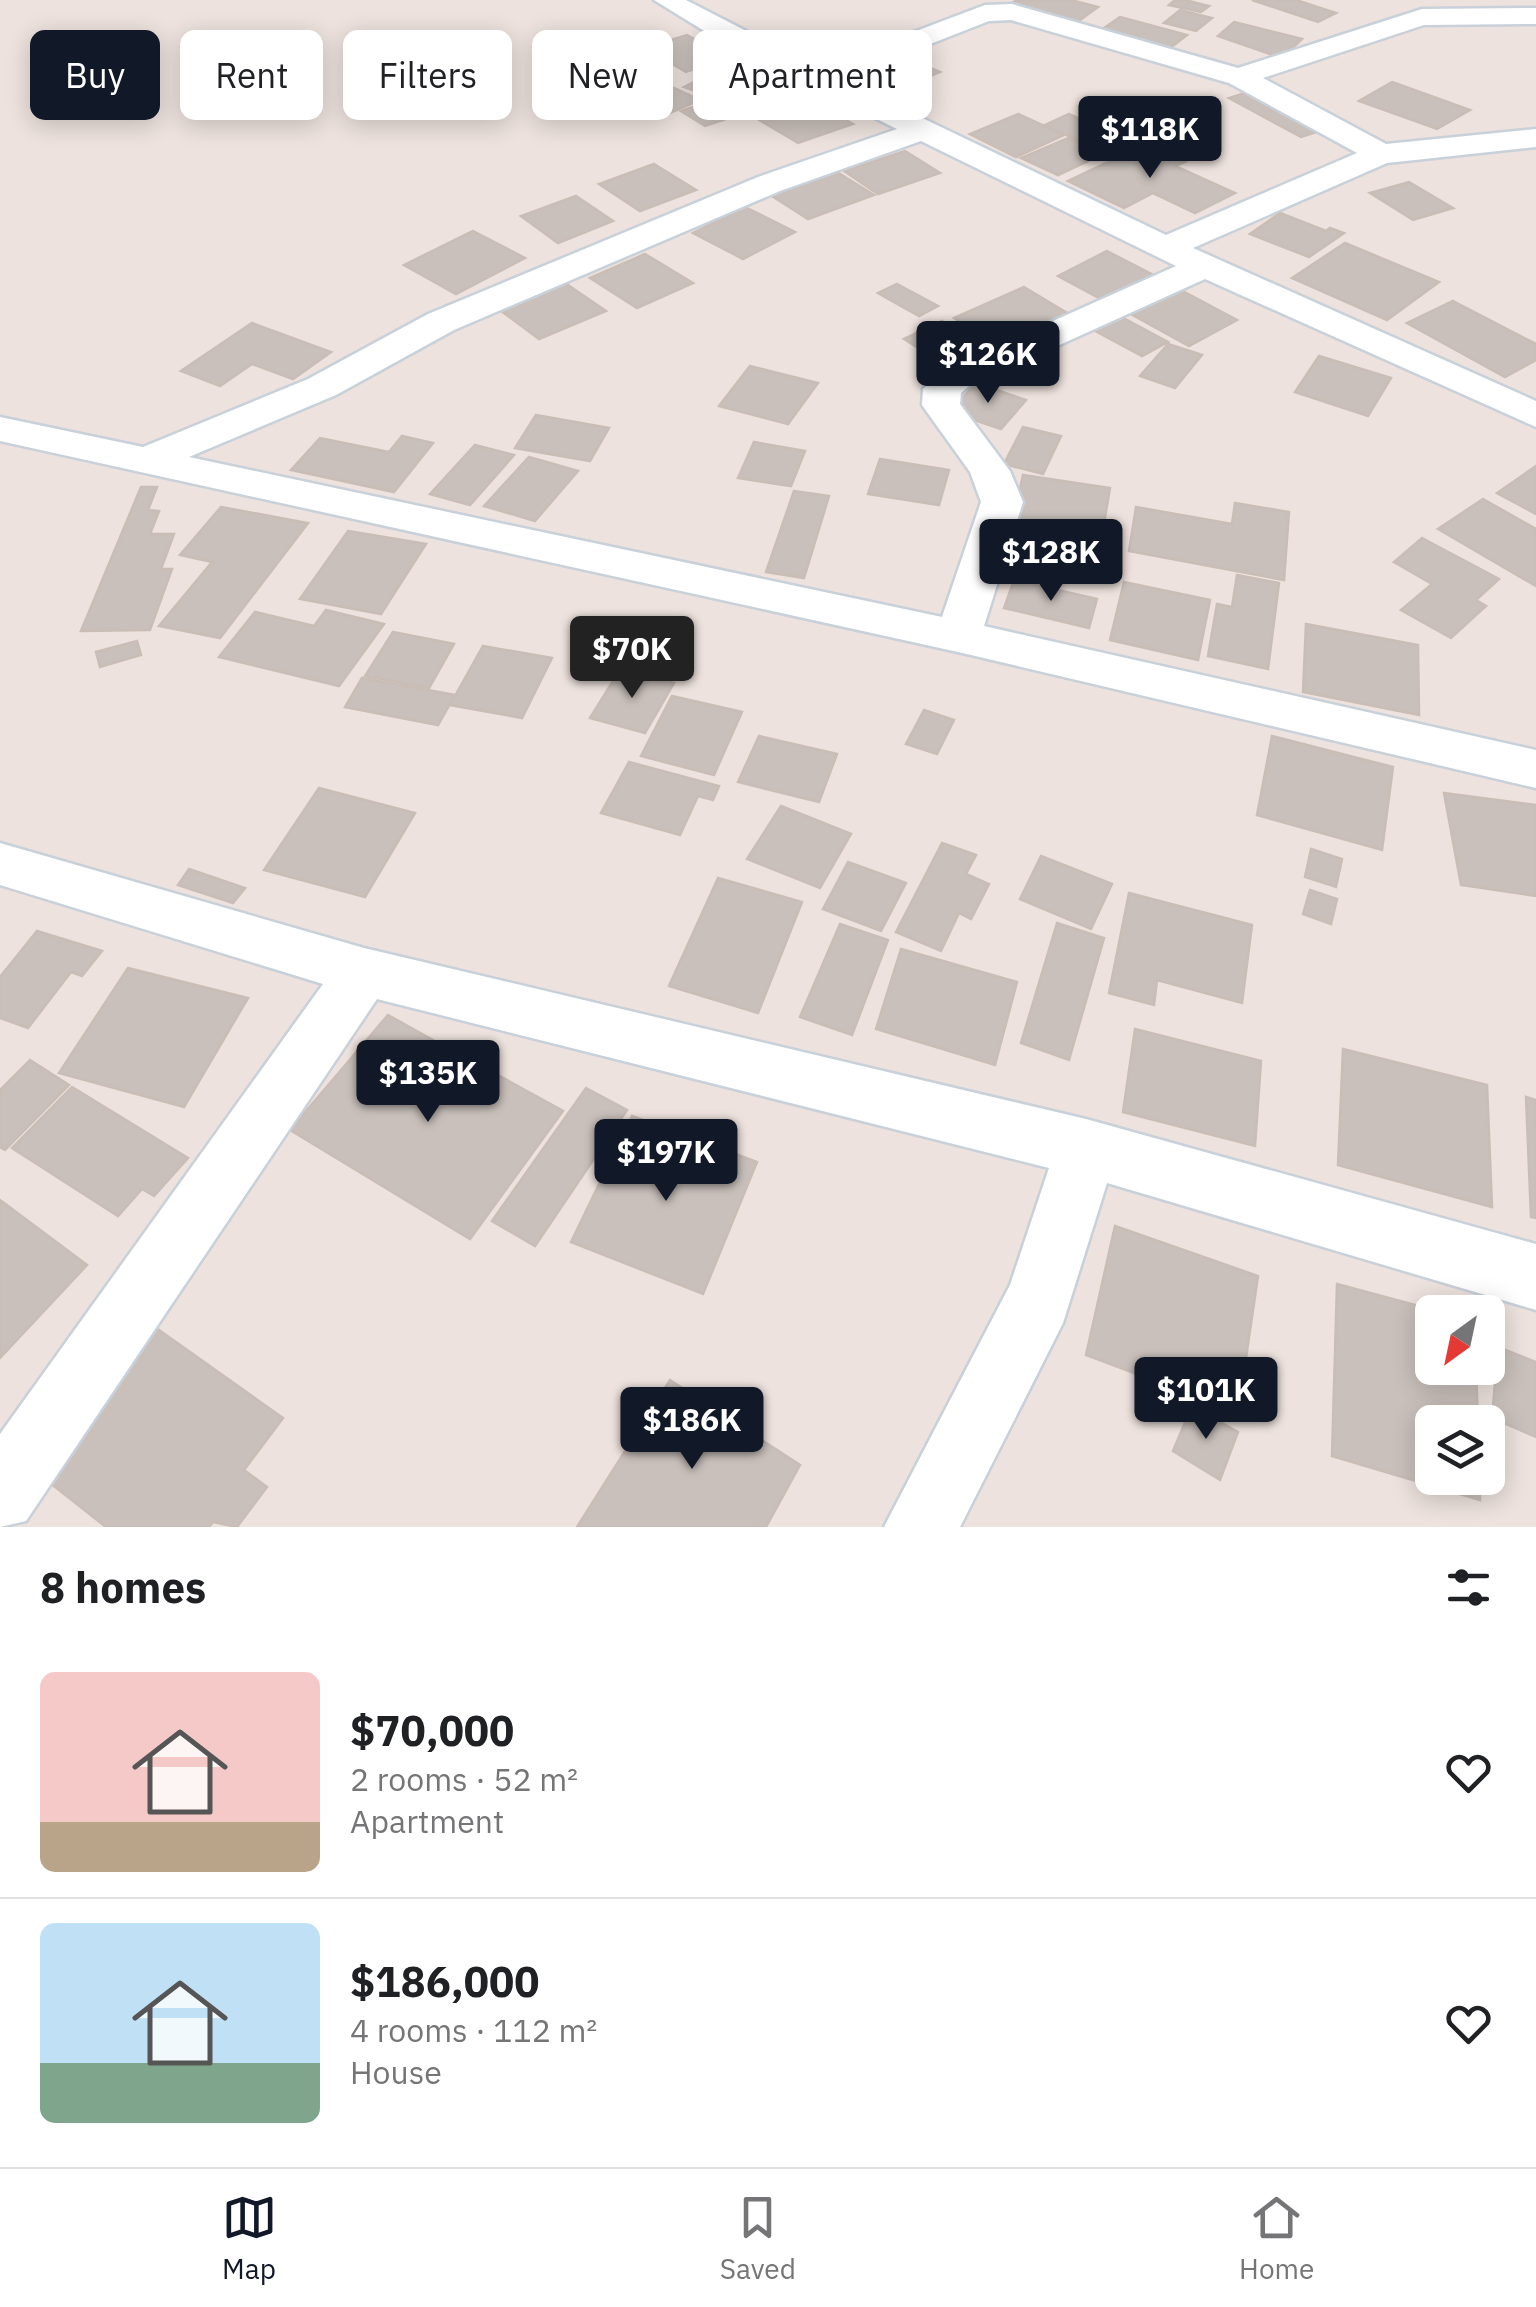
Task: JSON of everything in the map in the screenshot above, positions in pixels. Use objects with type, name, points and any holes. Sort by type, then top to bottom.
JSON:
[{"type":"street","points":[[666,0],[724,30]]},
{"type":"street","points":[[932,32],[999,11],[1145,46],[1239,76],[1381,154]]},
{"type":"street","points":[[1239,76],[1422,17],[1536,16]]},
{"type":"street","points":[[904,120],[1165,248],[1536,414]]},
{"type":"street","points":[[148,460],[322,387],[441,322],[769,184],[924,130]]},
{"type":"street","points":[[1165,248],[1381,154],[1536,138]]},
{"type":"street","points":[[958,636],[1002,502],[990,471],[941,404],[942,389],[956,378],[1204,266]]},
{"type":"street","points":[[0,429],[958,636],[1536,770]]},
{"type":"street","points":[[0,864],[364,972],[1086,1148],[1536,1276]]},
{"type":"street","points":[[0,1495],[364,972]]},
{"type":"street","points":[[921,1527],[1039,1299],[1086,1148]]},
{"type":"building","points":[[1017,0],[1071,0],[1098,7],[1076,23],[1009,5]]},
{"type":"building","points":[[1175,0],[1209,6],[1201,12],[1169,5]]},
{"type":"building","points":[[1252,0],[1296,0],[1336,13],[1318,22]]},
{"type":"building","points":[[1180,10],[1212,18],[1196,31],[1164,23]]},
{"type":"building","points":[[1120,17],[1187,35],[1169,49],[1101,30]]},
{"type":"building","points":[[1234,22],[1302,39],[1282,58],[1218,36]]},
{"type":"building","points":[[687,35],[693,38],[693,70],[686,72],[673,65],[673,39]]},
{"type":"building","points":[[1392,82],[1470,110],[1437,129],[1359,101]]},
{"type":"building","points":[[673,88],[693,97],[693,103],[673,112]]},
{"type":"building","points":[[1251,91],[1323,130],[1301,137],[1229,98]]},
{"type":"building","points":[[693,107],[693,118],[681,111]]},
{"type":"building","points":[[1018,114],[1064,135],[1016,157],[970,134]]},
{"type":"building","points":[[1069,114],[1110,133],[1086,144],[1045,125]]},
{"type":"building","points":[[695,120],[723,120],[705,126]]},
{"type":"building","points":[[759,120],[846,120],[853,124],[798,143]]},
{"type":"building","points":[[1114,134],[1133,143],[1109,153],[1090,145]]},
{"type":"building","points":[[1068,138],[1103,154],[1058,175],[1021,158]]},
{"type":"building","points":[[1146,144],[1185,162],[1175,166],[1235,193],[1195,213],[1153,193],[1124,208],[1068,181]]},
{"type":"building","points":[[905,151],[940,173],[878,194],[844,171]]},
{"type":"building","points":[[654,164],[696,190],[640,211],[599,184]]},
{"type":"building","points":[[837,172],[874,195],[808,219],[772,196]]},
{"type":"building","points":[[1409,182],[1453,208],[1413,220],[1370,193]]},
{"type":"building","points":[[576,196],[613,221],[558,243],[521,216]]},
{"type":"building","points":[[745,207],[795,232],[743,259],[693,233]]},
{"type":"building","points":[[1280,213],[1326,231],[1330,228],[1344,233],[1309,257],[1250,234]]},
{"type":"building","points":[[473,231],[525,258],[456,294],[404,265]]},
{"type":"building","points":[[1345,243],[1439,282],[1387,320],[1292,278]]},
{"type":"building","points":[[1107,251],[1161,279],[1112,305],[1058,276]]},
{"type":"building","points":[[645,254],[693,283],[637,308],[590,278]]},
{"type":"building","points":[[565,283],[606,311],[539,339],[500,310]]},
{"type":"building","points":[[897,284],[938,306],[919,316],[878,293]]},
{"type":"building","points":[[1024,287],[1069,314],[999,347],[954,318]]},
{"type":"building","points":[[1177,288],[1237,320],[1189,346],[1129,313]]},
{"type":"building","points":[[1453,301],[1536,344],[1536,360],[1505,377],[1407,323]]},
{"type":"building","points":[[1114,313],[1168,342],[1142,356],[1088,327]]},
{"type":"building","points":[[942,321],[986,348],[948,367],[904,339]]},
{"type":"building","points":[[252,323],[331,352],[293,379],[252,364],[220,386],[181,371]]},
{"type":"building","points":[[1168,344],[1202,355],[1175,388],[1140,376]]},
{"type":"building","points":[[1319,356],[1391,378],[1368,416],[1295,392]]},
{"type":"building","points":[[750,366],[818,383],[788,424],[719,406]]},
{"type":"building","points":[[976,383],[1026,400],[1001,429],[950,412]]},
{"type":"building","points":[[536,415],[609,428],[590,461],[515,448]]},
{"type":"building","points":[[1023,427],[1061,436],[1043,474],[1004,464]]},
{"type":"building","points":[[402,436],[433,443],[394,492],[291,470],[320,438],[389,452]]},
{"type":"building","points":[[754,442],[805,451],[791,486],[738,478]]},
{"type":"building","points":[[475,445],[514,455],[470,505],[430,494]]},
{"type":"building","points":[[529,457],[578,471],[535,521],[484,506]]},
{"type":"building","points":[[880,459],[949,470],[939,505],[868,494]]},
{"type":"building","points":[[1536,466],[1536,514],[1497,493]]},
{"type":"building","points":[[1023,475],[1110,488],[1102,535],[1013,521]]},
{"type":"building","points":[[141,487],[157,487],[148,510],[159,511],[150,534],[174,534],[161,569],[172,569],[150,630],[81,631]]},
{"type":"building","points":[[794,491],[829,496],[804,578],[766,572]]},
{"type":"building","points":[[1483,499],[1536,529],[1536,586],[1438,529]]},
{"type":"building","points":[[1235,503],[1289,512],[1284,580],[1129,551],[1136,507],[1232,524]]},
{"type":"building","points":[[221,507],[308,523],[220,638],[159,626],[212,562],[180,555]]},
{"type":"building","points":[[348,531],[426,544],[381,614],[300,599]]},
{"type":"building","points":[[1422,538],[1499,579],[1476,600],[1486,606],[1451,638],[1401,610],[1432,584],[1394,562]]},
{"type":"building","points":[[1237,575],[1279,583],[1268,669],[1208,656],[1217,604],[1232,607]]},
{"type":"building","points":[[1014,580],[1097,599],[1089,628],[1004,608]]},
{"type":"building","points":[[1124,582],[1210,600],[1198,660],[1110,640]]},
{"type":"building","points":[[326,610],[384,624],[339,686],[219,657],[255,612],[314,626]]},
{"type":"building","points":[[1306,624],[1418,645],[1419,715],[1303,692]]},
{"type":"building","points":[[393,632],[454,644],[429,688],[365,676]]},
{"type":"building","points":[[137,641],[141,655],[100,667],[96,652]]},
{"type":"building","points":[[483,646],[552,658],[522,718],[450,705]]},
{"type":"building","points":[[621,668],[674,683],[645,733],[590,718]]},
{"type":"building","points":[[362,678],[455,695],[438,725],[345,707]]},
{"type":"building","points":[[672,696],[742,712],[714,775],[641,756]]},
{"type":"building","points":[[924,710],[954,720],[937,754],[906,744]]},
{"type":"building","points":[[759,736],[837,754],[819,802],[738,782]]},
{"type":"building","points":[[1272,736],[1393,767],[1382,850],[1257,815]]},
{"type":"building","points":[[629,762],[719,786],[713,800],[698,796],[680,835],[601,813]]},
{"type":"building","points":[[319,788],[415,813],[365,897],[264,870]]},
{"type":"building","points":[[1444,793],[1536,805],[1536,896],[1461,885]]},
{"type":"building","points":[[781,806],[851,834],[820,888],[747,859]]},
{"type":"building","points":[[942,843],[976,855],[966,874],[989,884],[971,919],[959,913],[941,951],[896,932]]},
{"type":"building","points":[[1311,849],[1342,859],[1336,887],[1305,877]]},
{"type":"building","points":[[1041,856],[1112,884],[1091,929],[1020,899]]},
{"type":"building","points":[[848,862],[906,883],[881,931],[823,909]]},
{"type":"building","points":[[189,869],[245,888],[233,903],[178,885]]},
{"type":"building","points":[[718,878],[802,902],[758,1013],[669,986]]},
{"type":"building","points":[[1310,890],[1337,899],[1331,924],[1303,914]]},
{"type":"building","points":[[1129,893],[1252,925],[1242,1003],[1157,980],[1154,1005],[1109,993]]},
{"type":"building","points":[[1057,923],[1104,938],[1069,1060],[1021,1043]]},
{"type":"building","points":[[840,924],[888,940],[852,1035],[800,1017]]},
{"type":"building","points":[[37,931],[102,951],[82,976],[71,972],[28,1028],[0,1018],[0,977]]},
{"type":"building","points":[[901,949],[1017,982],[995,1065],[876,1029]]},
{"type":"building","points":[[128,968],[248,998],[184,1107],[59,1073]]},
{"type":"building","points":[[388,1015],[447,1048],[441,1056],[459,1067],[467,1058],[563,1111],[470,1239],[290,1130]]},
{"type":"building","points":[[1135,1029],[1261,1061],[1255,1146],[1123,1112]]},
{"type":"building","points":[[1343,1049],[1487,1085],[1492,1207],[1338,1165]]},
{"type":"building","points":[[30,1060],[69,1085],[5,1150],[0,1147],[0,1090]]},
{"type":"building","points":[[72,1087],[188,1158],[154,1196],[142,1189],[118,1216],[12,1148]]},
{"type":"building","points":[[586,1088],[627,1110],[535,1246],[492,1221]]},
{"type":"building","points":[[1526,1097],[1536,1100],[1536,1218],[1531,1217]]},
{"type":"building","points":[[632,1116],[757,1162],[703,1294],[571,1242]]},
{"type":"building","points":[[0,1200],[87,1265],[0,1358]]},
{"type":"building","points":[[1115,1226],[1258,1276],[1238,1412],[1086,1355]]},
{"type":"building","points":[[1337,1284],[1415,1305],[1415,1385],[1477,1385],[1477,1405],[1415,1405],[1415,1481],[1332,1456]]},
{"type":"building","points":[[142,1318],[283,1418],[244,1470],[267,1487],[237,1527],[213,1522],[209,1527],[106,1527],[21,1460]]},
{"type":"building","points":[[1505,1350],[1536,1362],[1536,1437],[1505,1424],[1505,1405],[1493,1405],[1495,1385],[1505,1385]]},
{"type":"building","points":[[670,1380],[800,1465],[766,1527],[577,1527]]},
{"type":"building","points":[[1192,1406],[1238,1432],[1220,1480],[1173,1451]]}]
